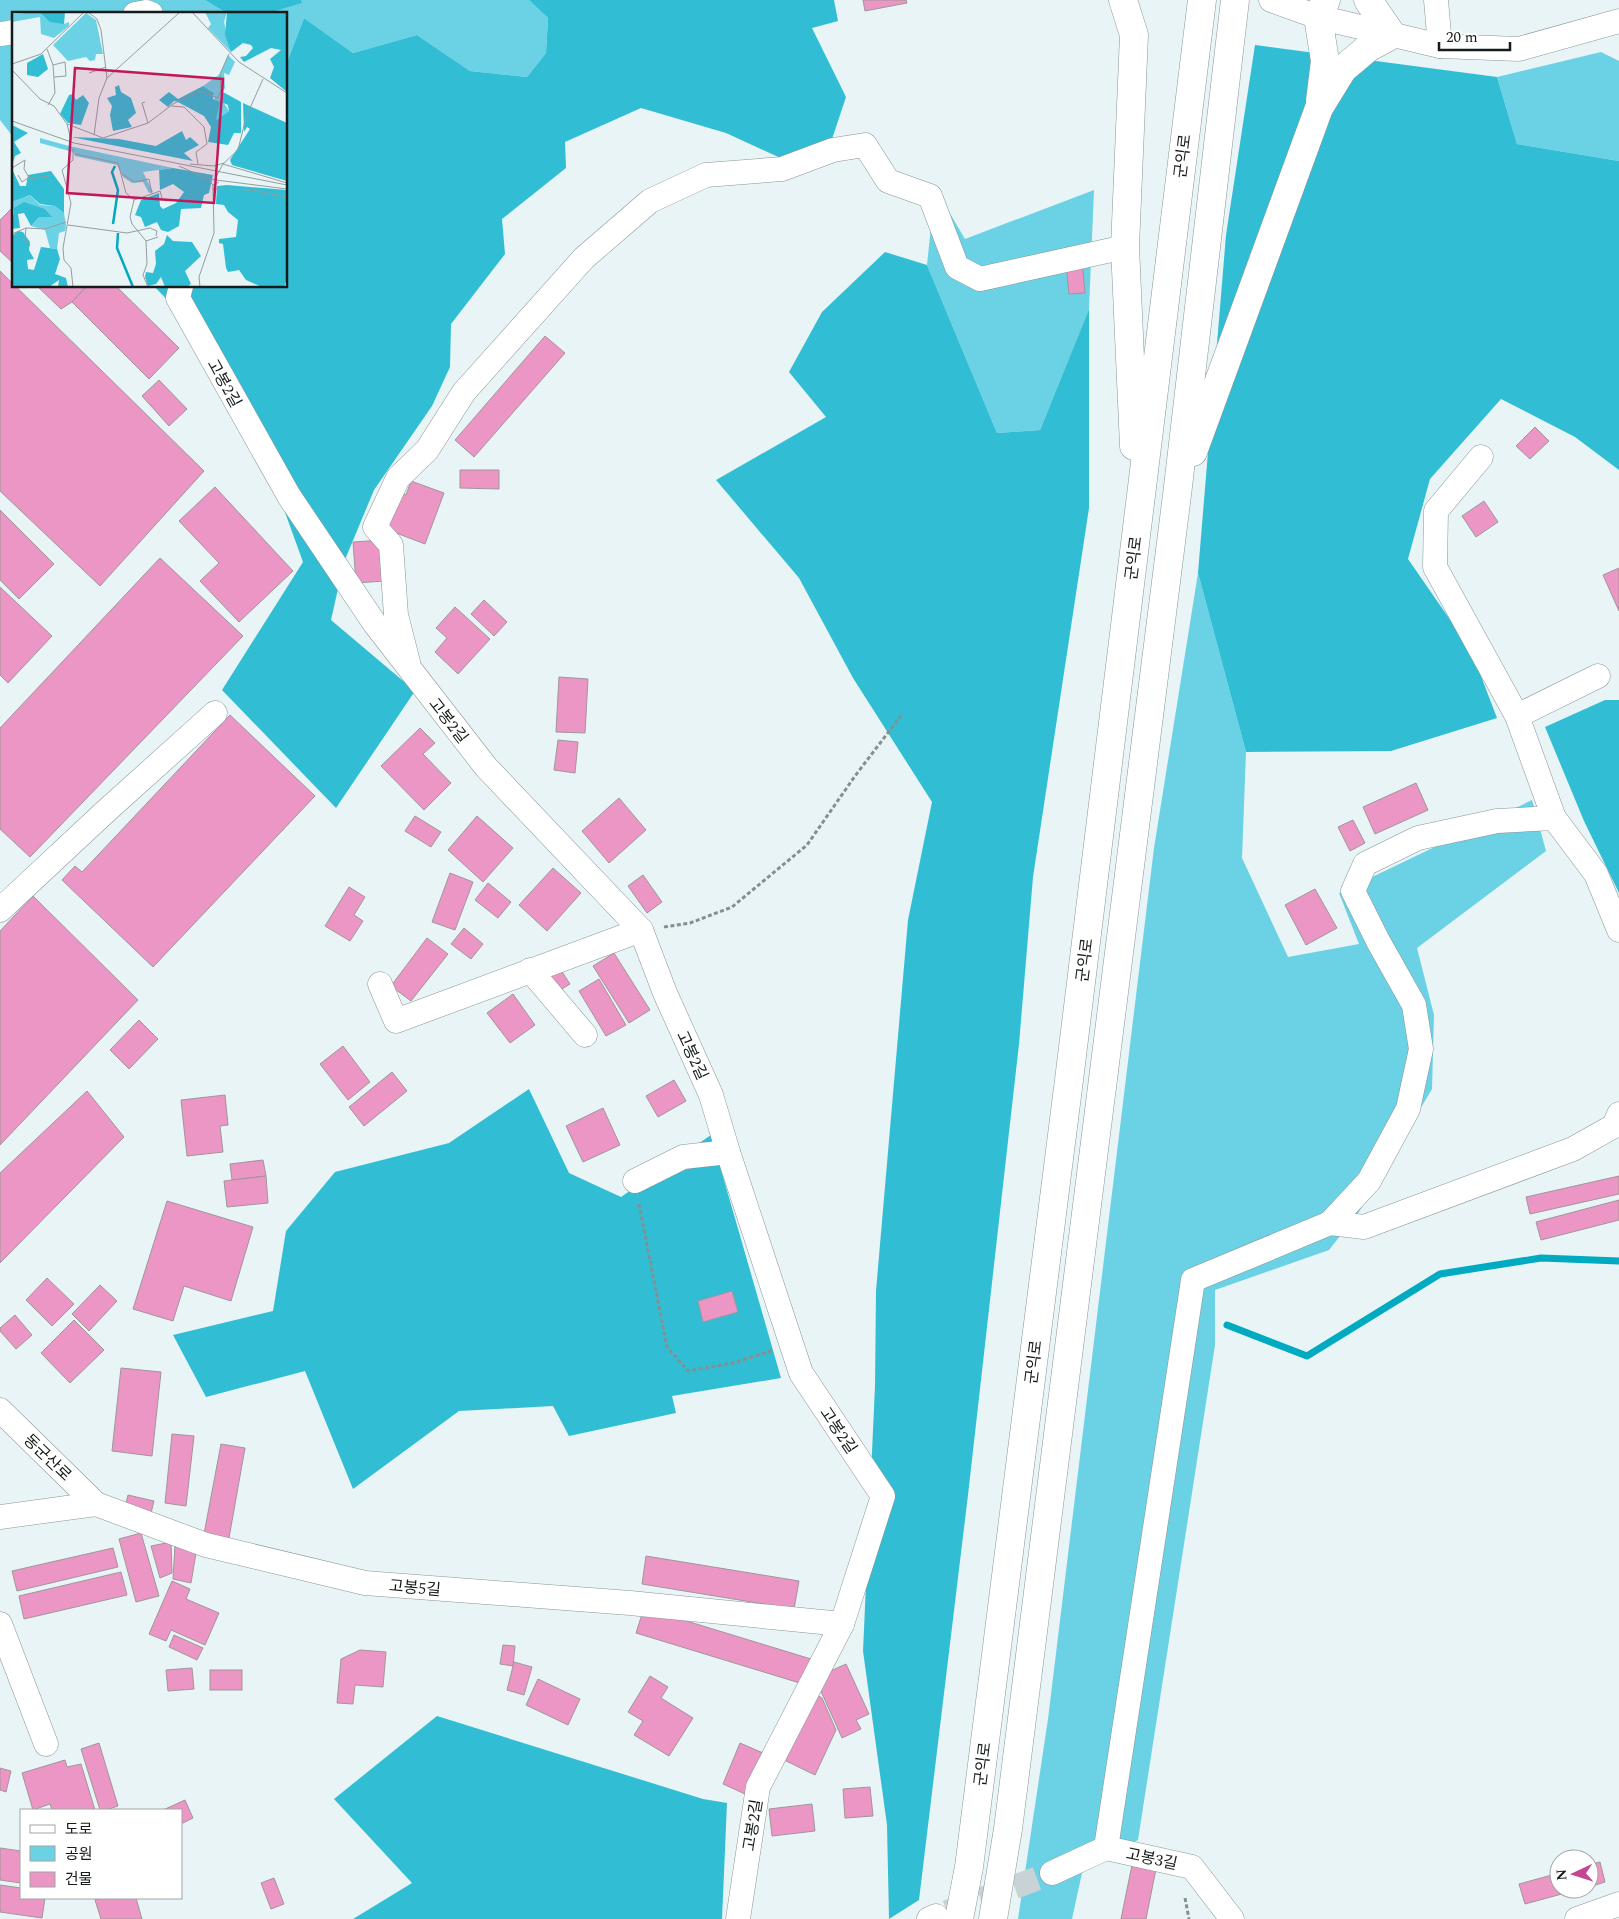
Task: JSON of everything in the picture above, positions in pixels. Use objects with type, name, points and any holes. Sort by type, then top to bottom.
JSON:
[{"type":"highway","points":[[1123,0],[1134,35]]},
{"type":"highway","points":[[1137,524],[1125,247],[1134,35],[1142,0]]},
{"type":"highway","name":"군익로","points":[[994,1919],[1008,1829],[1177,495],[1235,0]]},
{"type":"highway","points":[[1177,495],[1319,108],[1343,69],[1368,48],[1392,35],[1368,0]]},
{"type":"highway","points":[[1319,108],[1325,61],[1322,8]]},
{"type":"highway","name":"군익로","points":[[941,1918],[971,1857],[1200,11]]},
{"type":"street","points":[[1272,0],[1322,8],[1392,35],[1440,46],[1519,49],[1619,21]]},
{"type":"street","points":[[1436,0],[1440,46]]},
{"type":"street","points":[[411,671],[396,615],[391,545],[375,526],[398,478],[427,450],[464,392],[584,258],[650,201],[706,175],[782,170],[833,150],[865,145],[888,181],[930,196],[958,267],[980,279],[1125,247]]},
{"type":"street","name":"고봉2길","points":[[180,288],[178,298],[289,496],[375,624],[486,767],[641,930],[665,993],[711,1095],[801,1373],[883,1496],[842,1624],[758,1787],[738,1919]]},
{"type":"street","points":[[1482,457],[1436,511],[1435,567],[1517,716],[1554,818],[1596,874],[1619,930]]},
{"type":"street","points":[[1517,716],[1598,676]]},
{"type":"street","points":[[0,910],[214,713]]},
{"type":"street","points":[[1106,1848],[1193,1280],[1330,1224],[1369,1181],[1408,1109],[1421,1049],[1414,1005],[1378,941],[1353,891],[1365,864],[1418,838],[1497,821],[1554,818]]},
{"type":"street","points":[[380,984],[396,1021],[641,930]]},
{"type":"street","points":[[530,970],[585,1035]]},
{"type":"street","points":[[1330,1224],[1364,1226],[1573,1149],[1614,1126],[1619,1114]]},
{"type":"street","points":[[634,1181],[683,1158],[728,1152]]},
{"type":"street","name":"동군산로","points":[[0,1410],[96,1504]]},
{"type":"street","name":"고봉5길","points":[[0,1517],[96,1504],[206,1544],[366,1583],[630,1603],[842,1624]]},
{"type":"street","points":[[0,1624],[46,1744]]},
{"type":"street","name":"고봉3길","points":[[1052,1873],[1106,1848],[1192,1866],[1232,1919]]},
{"type":"street","points":[[1577,1919],[1619,1904]]},
{"type":"path","points":[[641,930],[690,923],[732,907],[808,845],[855,776],[903,713]]},
{"type":"path","points":[[634,1181],[667,1347],[688,1371],[733,1363],[792,1345]]},
{"type":"green space","points":[[0,0],[205,0],[225,12],[12,12],[12,135],[0,120]]},
{"type":"green space","points":[[301,0],[529,0],[548,18],[546,53],[527,77],[470,71],[417,35],[353,53],[304,18],[288,60],[288,12],[272,12],[301,3]]},
{"type":"green space","points":[[1601,52],[1619,61],[1619,161],[1517,144],[1497,77]]},
{"type":"green space","points":[[935,188],[965,239],[1094,190],[1089,309],[1040,430],[997,433],[927,265]]},
{"type":"green space","points":[[1198,573],[1246,752],[1242,858],[1288,957],[1359,944],[1339,893],[1532,800],[1546,851],[1417,948],[1434,1015],[1432,1089],[1359,1212],[1329,1250],[1215,1290],[1215,1345],[1138,1840],[1082,1873],[1072,1919],[1018,1919],[1048,1719],[1154,848]]},
{"type":"shaded area","points":[[205,0],[301,0],[302,3],[273,12],[225,12]]},
{"type":"shaded area","points":[[529,0],[834,0],[838,21],[812,28],[846,97],[832,139],[785,160],[726,133],[641,108],[565,142],[566,168],[502,219],[505,254],[451,324],[450,367],[432,406],[374,490],[344,562],[331,620],[415,691],[336,808],[222,690],[303,562],[282,504],[173,306],[156,288],[288,288],[288,60],[304,18],[353,53],[417,35],[470,71],[527,77],[546,53],[548,18]]},
{"type":"shaded area","points":[[1255,45],[1497,77],[1517,144],[1619,161],[1619,470],[1575,437],[1501,399],[1430,479],[1408,559],[1471,650],[1497,718],[1391,751],[1246,752],[1198,573],[1226,235]]},
{"type":"shaded area","points":[[885,252],[927,265],[997,433],[1040,430],[1089,309],[1089,508],[1033,877],[1019,1044],[968,1495],[919,1900],[889,1919],[887,1825],[863,1651],[875,1386],[876,1291],[908,920],[932,802],[853,678],[799,578],[716,480],[826,417],[789,372],[822,312]]},
{"type":"shaded area","points":[[1605,700],[1619,700],[1619,893],[1584,821],[1545,727]]},
{"type":"shaded area","points":[[529,1089],[569,1173],[621,1197],[711,1135],[781,1378],[672,1396],[676,1413],[569,1436],[553,1406],[459,1411],[353,1489],[305,1371],[206,1397],[173,1335],[273,1311],[286,1231],[335,1172],[449,1143]]},
{"type":"shaded area","points":[[437,1716],[703,1799],[727,1803],[722,1919],[353,1919],[412,1883],[334,1799]]},
{"type":"building","points":[[863,0],[906,0],[907,3],[865,11]]},
{"type":"building","points":[[12,208],[12,262],[0,251],[0,220]]},
{"type":"building","points":[[1082,261],[1085,293],[1069,294],[1066,262]]},
{"type":"building","points":[[0,271],[12,283],[12,288],[17,288],[204,471],[100,586],[0,491]]},
{"type":"building","points":[[39,288],[85,288],[72,302],[61,309]]},
{"type":"building","points":[[85,288],[118,288],[179,348],[149,379],[72,302]]},
{"type":"building","points":[[545,336],[565,353],[474,457],[455,440]]},
{"type":"building","points":[[159,380],[187,409],[169,426],[142,396]]},
{"type":"building","points":[[1535,427],[1549,441],[1530,459],[1516,446]]},
{"type":"building","points":[[460,470],[499,470],[499,489],[460,488]]},
{"type":"building","points":[[411,481],[444,493],[425,544],[383,528],[397,491],[406,495]]},
{"type":"building","points":[[215,487],[293,571],[239,622],[200,581],[219,563],[179,521]]},
{"type":"building","points":[[1484,501],[1498,522],[1476,537],[1462,516]]},
{"type":"building","points":[[0,510],[54,564],[19,599],[0,580]]},
{"type":"building","points":[[382,540],[385,581],[356,583],[353,542]]},
{"type":"building","points":[[160,558],[243,636],[30,857],[0,829],[0,728]]},
{"type":"building","points":[[1619,568],[1619,611],[1603,575]]},
{"type":"building","points":[[0,587],[52,636],[8,683],[0,675]]},
{"type":"building","points":[[484,600],[507,622],[494,636],[471,614]]},
{"type":"building","points":[[455,607],[490,639],[458,674],[435,652],[447,638],[436,628]]},
{"type":"building","points":[[559,677],[588,679],[585,733],[556,732]]},
{"type":"building","points":[[230,715],[315,796],[153,967],[62,880],[75,866],[82,872]]},
{"type":"building","points":[[420,728],[435,743],[423,754],[451,783],[424,810],[381,766]]},
{"type":"building","points":[[558,740],[578,742],[575,773],[554,770]]},
{"type":"building","points":[[1416,783],[1428,810],[1375,834],[1363,807]]},
{"type":"building","points":[[619,798],[646,830],[609,863],[582,831]]},
{"type":"building","points":[[415,816],[441,832],[431,847],[405,831]]},
{"type":"building","points":[[477,816],[513,848],[483,882],[448,850]]},
{"type":"building","points":[[1353,820],[1365,843],[1350,851],[1338,827]]},
{"type":"building","points":[[553,868],[581,893],[547,931],[519,905]]},
{"type":"building","points":[[450,873],[473,882],[455,930],[432,922]]},
{"type":"building","points":[[643,875],[662,902],[647,913],[628,886]]},
{"type":"building","points":[[488,883],[511,902],[498,918],[475,900]]},
{"type":"building","points":[[349,887],[365,897],[354,915],[363,921],[350,941],[325,926]]},
{"type":"building","points":[[1315,889],[1337,928],[1306,945],[1285,905]]},
{"type":"building","points":[[33,896],[138,1000],[0,1145],[0,931]]},
{"type":"building","points":[[464,928],[483,944],[471,959],[451,944]]},
{"type":"building","points":[[427,938],[448,954],[411,1001],[391,986]]},
{"type":"building","points":[[614,953],[650,1010],[629,1023],[593,966]]},
{"type":"building","points":[[559,967],[570,984],[557,992],[547,975]]},
{"type":"building","points":[[599,979],[626,1025],[606,1036],[579,991]]},
{"type":"building","points":[[513,994],[535,1025],[510,1043],[487,1013]]},
{"type":"building","points":[[139,1020],[158,1039],[129,1069],[110,1050]]},
{"type":"building","points":[[343,1046],[370,1082],[348,1100],[320,1064]]},
{"type":"building","points":[[392,1072],[407,1091],[364,1126],[349,1107]]},
{"type":"building","points":[[674,1080],[686,1101],[658,1117],[646,1096]]},
{"type":"building","points":[[87,1091],[124,1137],[0,1263],[0,1173]]},
{"type":"building","points":[[225,1095],[228,1125],[220,1126],[223,1152],[187,1156],[181,1100]]},
{"type":"building","points":[[603,1108],[620,1145],[583,1162],[566,1126]]},
{"type":"building","points":[[263,1160],[266,1176],[232,1180],[230,1164]]},
{"type":"building","points":[[266,1176],[268,1203],[227,1207],[224,1181]]},
{"type":"building","points":[[1619,1176],[1619,1194],[1530,1214],[1526,1197]]},
{"type":"building","points":[[1619,1200],[1619,1220],[1541,1240],[1536,1222]]},
{"type":"building","points":[[167,1201],[253,1227],[231,1301],[184,1286],[173,1321],[133,1309]]},
{"type":"building","points":[[47,1278],[74,1304],[52,1326],[26,1300]]},
{"type":"building","points":[[100,1285],[117,1301],[89,1331],[72,1314]]},
{"type":"building","points":[[732,1291],[738,1312],[703,1322],[698,1301]]},
{"type":"building","points":[[15,1315],[32,1335],[16,1349],[0,1331],[0,1328]]},
{"type":"building","points":[[74,1320],[104,1350],[70,1383],[41,1353]]},
{"type":"building","points":[[121,1368],[161,1372],[152,1456],[112,1451]]},
{"type":"building","points":[[172,1434],[194,1436],[186,1506],[165,1503]]},
{"type":"building","points":[[221,1444],[245,1448],[229,1538],[204,1534]]},
{"type":"building","points":[[128,1495],[154,1501],[151,1513],[125,1507]]},
{"type":"building","points":[[141,1533],[159,1596],[136,1602],[119,1539]]},
{"type":"building","points":[[171,1542],[172,1573],[160,1578],[151,1546]]},
{"type":"building","points":[[175,1545],[196,1553],[191,1583],[173,1579]]},
{"type":"building","points":[[113,1548],[118,1567],[17,1591],[12,1571]]},
{"type":"building","points":[[646,1556],[799,1581],[794,1609],[642,1584]]},
{"type":"building","points":[[121,1572],[127,1595],[24,1619],[19,1596]]},
{"type":"building","points":[[172,1581],[190,1589],[186,1599],[219,1613],[205,1645],[171,1630],[166,1641],[149,1634]]},
{"type":"building","points":[[644,1608],[811,1659],[803,1684],[636,1633]]},
{"type":"building","points":[[174,1635],[203,1648],[197,1660],[169,1647]]},
{"type":"building","points":[[503,1645],[515,1646],[513,1666],[500,1664]]},
{"type":"building","points":[[360,1650],[386,1652],[383,1687],[355,1685],[353,1704],[337,1703],[341,1659]]},
{"type":"building","points":[[514,1662],[532,1667],[524,1695],[507,1690]]},
{"type":"building","points":[[846,1664],[869,1714],[856,1720],[861,1729],[842,1738],[815,1678]]},
{"type":"building","points":[[192,1668],[194,1689],[168,1691],[166,1670]]},
{"type":"building","points":[[210,1670],[242,1670],[242,1690],[210,1690]]},
{"type":"building","points":[[650,1676],[668,1687],[661,1698],[693,1718],[669,1756],[634,1735],[643,1721],[628,1712]]},
{"type":"building","points":[[538,1679],[580,1699],[568,1725],[526,1705]]},
{"type":"building","points":[[811,1691],[822,1698],[836,1730],[815,1775],[780,1758]]},
{"type":"building","points":[[99,1743],[118,1806],[109,1809],[100,1809],[81,1749]]},
{"type":"building","points":[[740,1743],[763,1753],[745,1794],[723,1784]]},
{"type":"building","points":[[65,1760],[67,1767],[81,1764],[95,1809],[52,1809],[50,1804],[33,1809],[22,1773]]},
{"type":"building","points":[[0,1768],[11,1771],[6,1792],[0,1790]]},
{"type":"building","points":[[870,1787],[873,1816],[845,1818],[843,1789]]},
{"type":"building","points":[[185,1800],[193,1818],[182,1824],[182,1809],[165,1809]]},
{"type":"building","points":[[812,1804],[815,1831],[772,1836],[769,1809]]},
{"type":"building","points":[[0,1848],[20,1851],[20,1883],[0,1880]]},
{"type":"building","points":[[1599,1862],[1605,1882],[1599,1884]]},
{"type":"building","points":[[1132,1865],[1156,1869],[1146,1919],[1121,1919]]},
{"type":"building","points":[[1549,1876],[1549,1897],[1525,1904],[1519,1884]]},
{"type":"building","points":[[274,1878],[284,1904],[271,1909],[261,1883]]},
{"type":"building","points":[[0,1885],[20,1888],[20,1899],[45,1899],[42,1918],[0,1912]]},
{"type":"building","points":[[136,1899],[142,1919],[101,1919],[95,1900]]},
{"type":"waterway","points":[[1227,1325],[1307,1356],[1440,1274],[1541,1258],[1619,1261]]},
{"type":"tunnel","points":[[947,1912],[1052,1873]]}]
